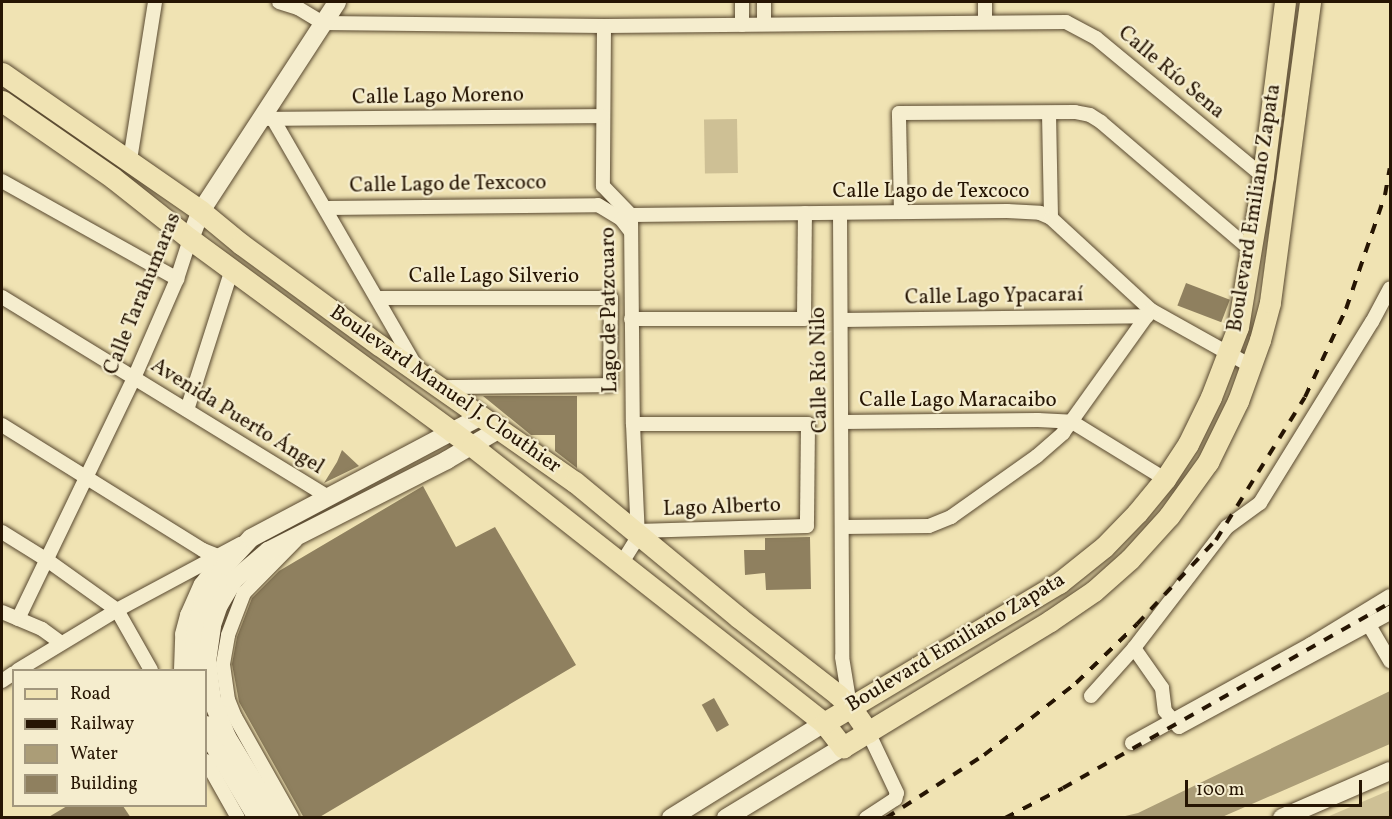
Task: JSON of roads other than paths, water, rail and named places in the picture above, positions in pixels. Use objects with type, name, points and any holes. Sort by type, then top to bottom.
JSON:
[{"type":"main road","name":"Boulevard Emiliano Zapata","points":[[671,818],[850,706],[1059,583],[1104,547],[1165,479],[1188,444],[1230,353],[1246,288],[1285,2]]},
{"type":"main road","name":"Boulevard Emiliano Zapata","points":[[726,818],[1050,621],[1094,591],[1130,559],[1169,516],[1208,462],[1238,401],[1270,302],[1310,2]]},
{"type":"main road","name":"Calle Tarahumaras","points":[[190,239],[201,211],[268,119],[331,9]]},
{"type":"main road","name":"Boulevard Manuel J. Clouthier","points":[[2,73],[130,160],[201,211],[241,244],[498,430],[575,482],[850,706],[868,732]]},
{"type":"main road","name":"Boulevard Manuel J. Clouthier","points":[[2,101],[113,178],[190,239],[472,446],[824,723],[843,747]]},
{"type":"main road","points":[[192,669],[195,635],[203,604],[225,566],[251,538],[481,416]]},
{"type":"main road","points":[[257,818],[220,741],[207,662],[212,625],[219,605],[234,580],[250,564],[306,530],[472,446],[498,430]]},
{"type":"main road","points":[[207,726],[276,818]]},
{"type":"main road","points":[[1282,818],[1390,771]]},
{"type":"street","points":[[130,160],[155,2]]},
{"type":"street","points":[[279,2],[298,8],[331,9]]},
{"type":"street","points":[[742,2],[742,25]]},
{"type":"street","points":[[764,2],[764,24]]},
{"type":"street","points":[[985,2],[986,21]]},
{"type":"street","name":"Calle Río Sena","points":[[331,9],[604,26],[1053,20],[1066,22],[1083,29],[1263,176]]},
{"type":"street","points":[[604,26],[603,186],[607,209],[621,219],[631,232]]},
{"type":"street","points":[[901,212],[899,113],[1075,112],[1101,122],[1251,250]]},
{"type":"street","points":[[1049,113],[1051,218]]},
{"type":"street","name":"Calle Lago Moreno","points":[[268,119],[603,116]]},
{"type":"street","points":[[268,119],[327,208],[419,372]]},
{"type":"street","points":[[2,181],[177,279]]},
{"type":"street","name":"Lago de Patzcuaro","points":[[603,186],[631,215],[631,319],[637,534]]},
{"type":"street","name":"Calle Lago de Texcoco","points":[[327,208],[592,204],[607,209]]},
{"type":"street","name":"Calle Lago de Texcoco","points":[[631,215],[1026,211],[1051,218],[1149,313],[1230,353],[1251,366]]},
{"type":"street","name":"Calle Río Nilo","points":[[631,319],[804,320],[805,213]]},
{"type":"street","name":"Calle Río Nilo","points":[[840,213],[842,657],[850,706]]},
{"type":"street","name":"Calle Tarahumaras","points":[[18,619],[134,378],[177,279],[190,239]]},
{"type":"street","points":[[187,410],[232,269]]},
{"type":"street","points":[[1091,696],[1134,648],[1227,527],[1260,503],[1372,322],[1390,288]]},
{"type":"street","name":"Avenida Puerto Ángel","points":[[2,297],[328,497]]},
{"type":"street","name":"Calle Lago Silverio","points":[[378,298],[611,298]]},
{"type":"street","name":"Lago de Patzcuaro","points":[[439,387],[610,385],[611,298]]},
{"type":"street","points":[[843,527],[936,525],[1037,456],[1072,422],[1149,313]]},
{"type":"street","name":"Calle Lago Ypacaraí","points":[[841,320],[1149,313]]},
{"type":"street","name":"Calle Lago Maracaibo","points":[[842,422],[1038,420],[1072,422],[1165,479]]},
{"type":"street","name":"Calle Río Nilo","points":[[633,424],[808,424],[807,526]]},
{"type":"street","points":[[2,425],[203,550],[218,556]]},
{"type":"street","name":"Lago Alberto","points":[[637,534],[807,526]]},
{"type":"street","points":[[292,818],[235,717],[228,700],[223,664],[228,635],[244,593],[306,530]]},
{"type":"street","points":[[2,532],[47,560],[117,610],[150,669]]},
{"type":"street","points":[[621,564],[637,534]]},
{"type":"street","points":[[20,669],[117,610],[251,538]]},
{"type":"street","points":[[181,669],[182,634],[187,615],[201,584],[219,561],[218,556]]},
{"type":"street","points":[[1132,743],[1311,644],[1390,596]]},
{"type":"street","points":[[2,612],[42,629],[61,643]]},
{"type":"street","points":[[1134,648],[1162,688],[1165,711],[1178,726],[1182,726],[1390,613]]},
{"type":"street","points":[[1369,625],[1390,662]]},
{"type":"street","points":[[866,818],[897,795],[868,732]]},
{"type":"street","points":[[207,763],[238,818]]},
{"type":"water","points":[[1390,691],[1390,744],[1222,817],[1121,817],[1138,813]]},
{"type":"railway","points":[[886,818],[984,755],[1076,683],[1137,624],[1216,540],[1305,397],[1346,309],[1385,195],[1390,168]]},
{"type":"railway","points":[[1005,818],[1063,788],[1390,603]]}]
